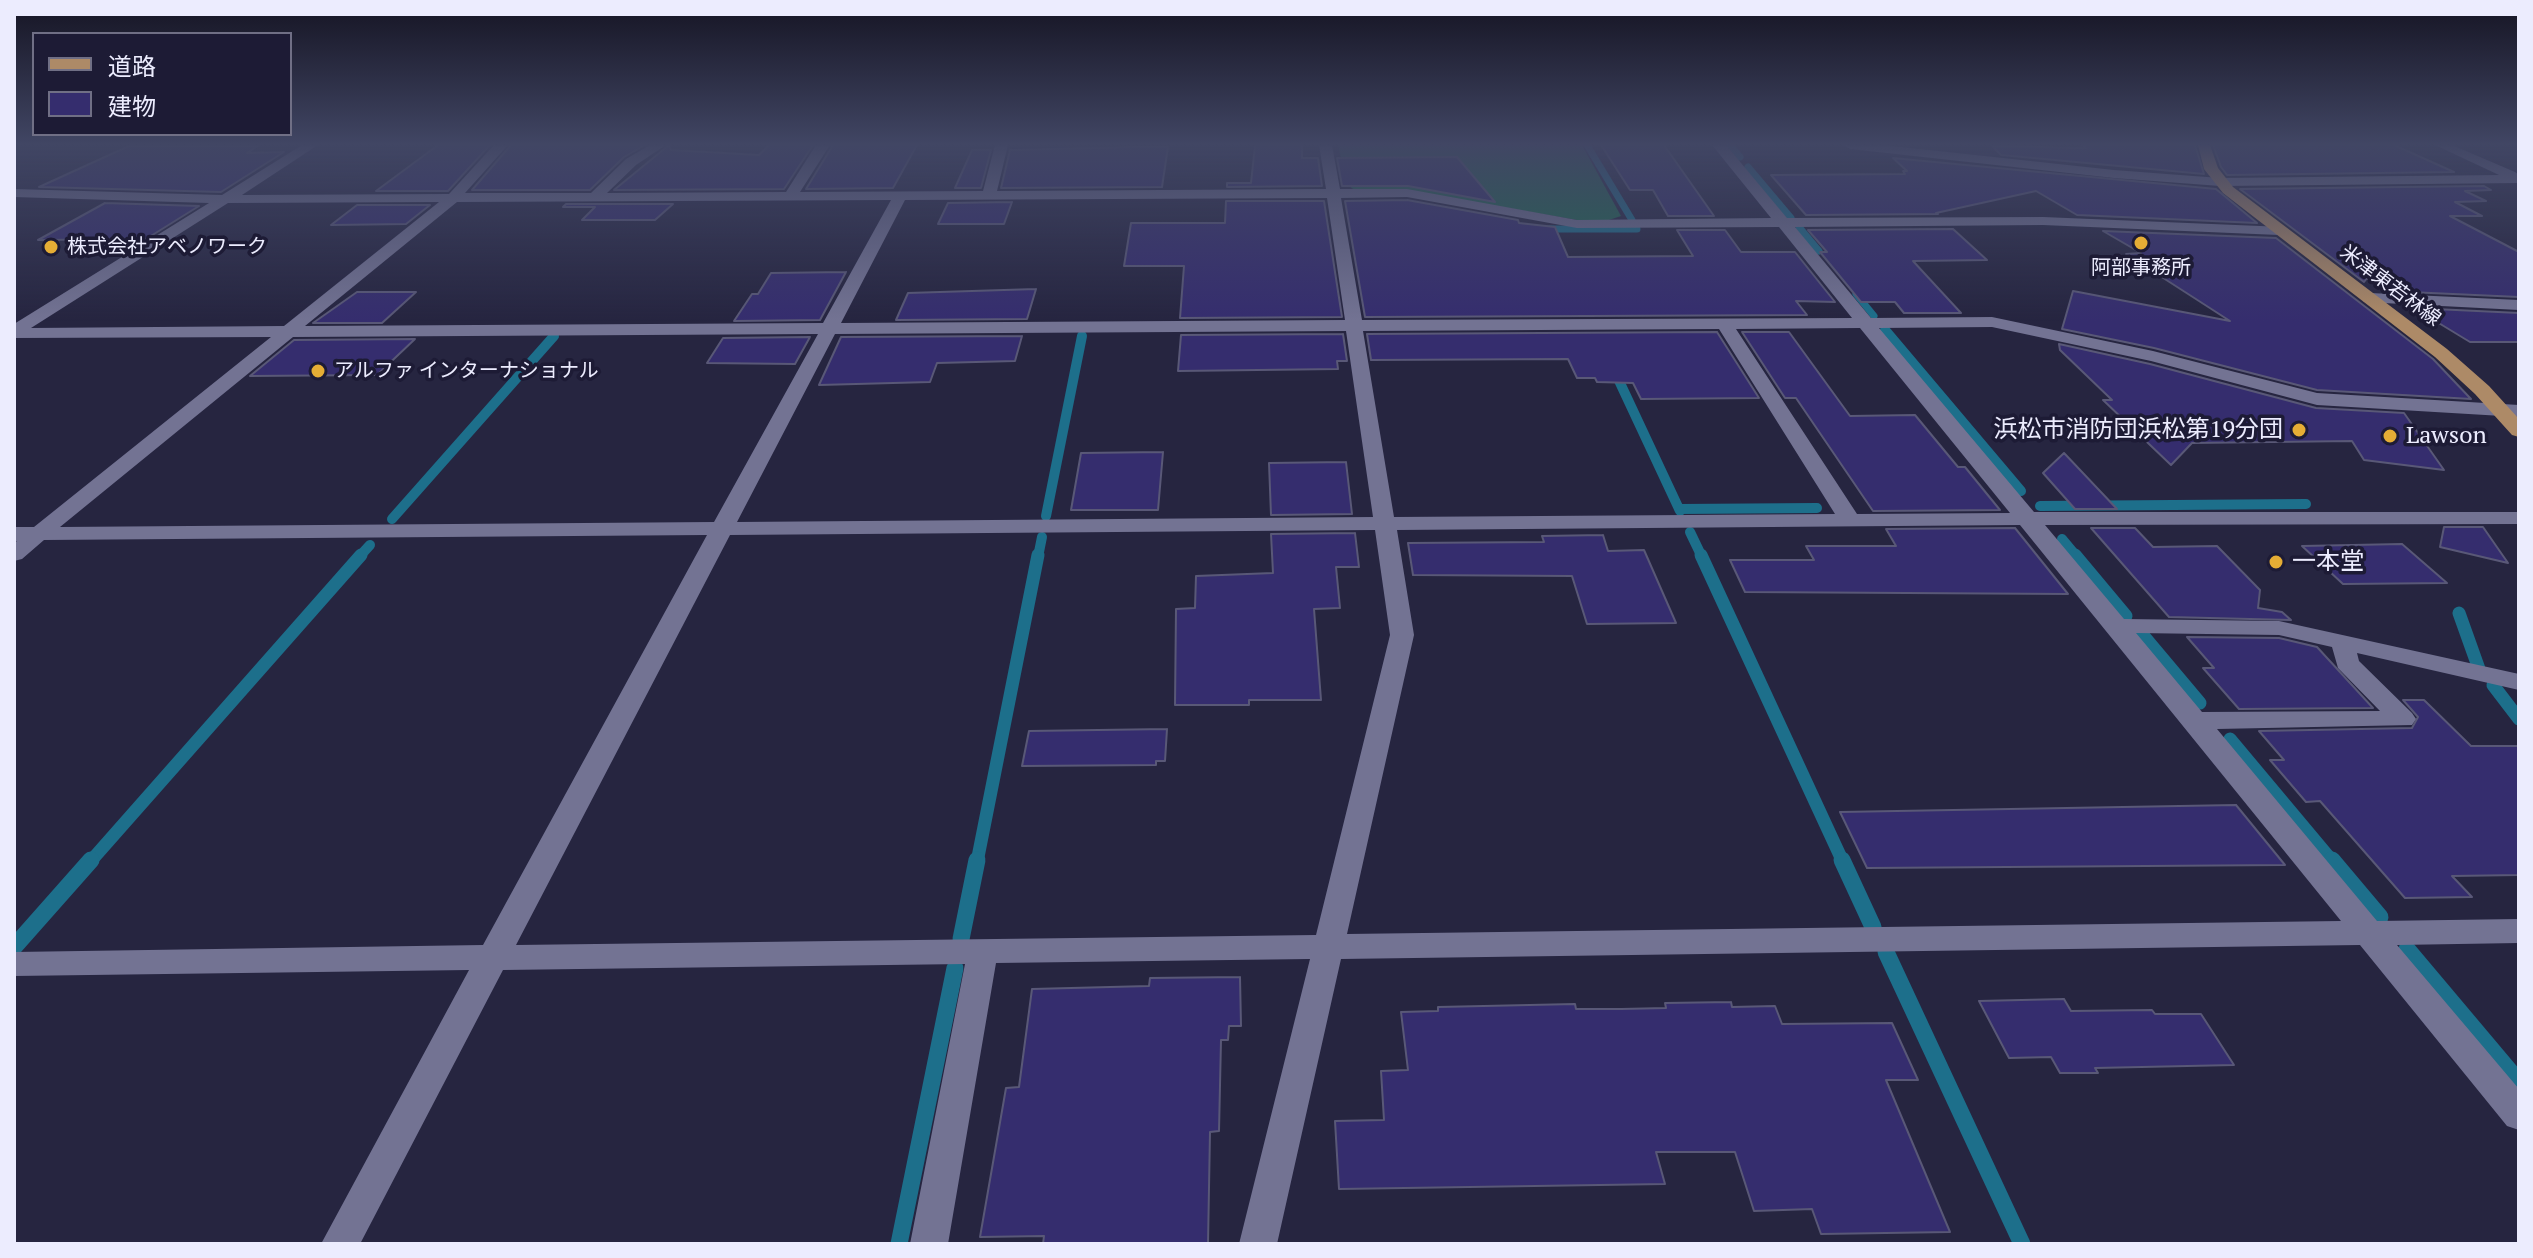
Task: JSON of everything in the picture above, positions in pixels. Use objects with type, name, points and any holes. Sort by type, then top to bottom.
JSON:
[{"type":"main road","name":"米津東若林線","points":[[2247,204],[2510,410],[2519,431]]},
{"type":"street","points":[[14,332],[217,204]]},
{"type":"street","points":[[14,554],[446,204]]},
{"type":"street","points":[[340,1244],[896,204]]},
{"type":"street","points":[[1258,1244],[1402,635],[1336,204]]},
{"type":"street","points":[[1466,204],[1577,224],[2043,221],[2279,230]]},
{"type":"street","points":[[1767,204],[2519,1115]]},
{"type":"street","points":[[2370,298],[2519,305]]},
{"type":"street","points":[[14,332],[1992,322],[2153,356],[2317,399],[2510,410]]},
{"type":"street","points":[[1724,323],[1850,520]]},
{"type":"street","points":[[14,534],[2027,518],[2519,518]]},
{"type":"street","points":[[2115,626],[2279,628],[2519,682]]},
{"type":"street","points":[[2194,721],[2403,719],[2347,663],[2343,643]]},
{"type":"street","points":[[14,964],[2519,931]]},
{"type":"street","points":[[929,1244],[983,951]]},
{"type":"green space","points":[[1482,204],[1614,204],[1621,216],[1606,221],[1577,220]]},
{"type":"building","points":[[104,204],[199,206],[146,239],[38,240]]},
{"type":"building","points":[[566,204],[673,204],[655,220],[582,220],[595,207],[563,207]]},
{"type":"building","points":[[948,204],[1011,204],[1004,224],[938,224]]},
{"type":"building","points":[[1226,204],[1324,204],[1342,317],[1180,318],[1184,266],[1124,266],[1131,223],[1225,223]]},
{"type":"building","points":[[1345,204],[1428,204],[1518,220],[1519,223],[1555,227],[1568,257],[1693,256],[1677,230],[1725,230],[1741,252],[1795,252],[1835,302],[1796,301],[1807,315],[1365,317]]},
{"type":"building","points":[[1661,204],[1705,204],[1714,216],[1668,216]]},
{"type":"building","points":[[1796,204],[1978,204],[1938,214],[1806,215]]},
{"type":"building","points":[[2058,204],[2234,204],[2257,223],[2077,215]]},
{"type":"building","points":[[2260,204],[2458,204],[2482,216],[2450,216],[2519,252],[2519,297],[2387,291],[2367,278],[2364,282]]},
{"type":"building","points":[[357,205],[430,205],[406,224],[331,225]]},
{"type":"building","points":[[1953,229],[1987,260],[1913,261],[1961,313],[1904,313],[1895,302],[1861,302],[1820,252],[1827,252],[1808,230]]},
{"type":"building","points":[[2103,231],[2276,238],[2433,359],[2471,399],[2317,390],[2154,348],[2062,329],[2073,291],[2230,321],[2126,254],[2141,253]]},
{"type":"building","points":[[846,272],[820,320],[734,321],[752,294],[758,294],[771,273]]},
{"type":"building","points":[[1036,289],[1027,319],[896,320],[908,293]]},
{"type":"building","points":[[357,292],[416,292],[382,323],[313,323]]},
{"type":"building","points":[[2414,308],[2519,313],[2519,342],[2470,342]]},
{"type":"building","points":[[1717,332],[1759,398],[1641,399],[1633,383],[1577,378],[1568,359],[1371,360],[1367,334]]},
{"type":"building","points":[[1742,332],[1789,332],[1850,416],[1915,415],[1958,467],[1965,467],[2000,510],[1873,511],[1796,398],[1785,398]]},
{"type":"building","points":[[1343,334],[1347,361],[1337,361],[1338,369],[1178,371],[1181,335]]},
{"type":"building","points":[[1022,336],[1015,361],[937,363],[930,382],[819,385],[841,337]]},
{"type":"building","points":[[810,337],[795,364],[707,363],[723,338]]},
{"type":"building","points":[[415,339],[377,375],[250,376],[294,340]]},
{"type":"building","points":[[2059,344],[2150,364],[2316,408],[2404,413],[2444,470],[2364,460],[2352,441],[2192,443],[2171,465],[2103,400],[2112,400],[2060,350]]},
{"type":"building","points":[[1163,452],[1158,510],[1071,510],[1081,453]]},
{"type":"building","points":[[2064,453],[2117,509],[2075,509],[2043,473]]},
{"type":"building","points":[[1346,462],[1352,514],[1271,515],[1269,463]]},
{"type":"building","points":[[2444,527],[2483,527],[2508,563],[2440,547]]},
{"type":"building","points":[[2015,528],[2068,594],[1745,592],[1730,560],[1814,560],[1806,546],[1896,546],[1886,529]]},
{"type":"building","points":[[2091,528],[2135,528],[2153,547],[2217,546],[2260,590],[2258,608],[2282,612],[2291,620],[2169,617]]},
{"type":"building","points":[[1355,533],[1359,567],[1336,567],[1340,608],[1314,609],[1321,700],[1249,700],[1249,705],[1175,705],[1176,609],[1195,608],[1196,576],[1273,573],[1271,534]]},
{"type":"building","points":[[1603,535],[1608,551],[1644,550],[1676,623],[1587,624],[1572,576],[1413,575],[1408,543],[1544,542],[1542,536]]},
{"type":"building","points":[[2402,544],[2447,583],[2343,584],[2302,546]]},
{"type":"building","points":[[2187,637],[2279,638],[2317,647],[2373,708],[2239,709],[2203,668],[2214,668]]},
{"type":"building","points":[[2403,700],[2424,700],[2471,746],[2519,746],[2519,875],[2452,876],[2472,897],[2405,898],[2320,801],[2306,802],[2270,760],[2284,760],[2259,731],[2412,728],[2418,717]]},
{"type":"building","points":[[1167,729],[1165,761],[1156,761],[1156,765],[1022,766],[1029,731]]},
{"type":"building","points":[[2236,805],[2285,865],[1867,868],[1840,812]]},
{"type":"building","points":[[1240,977],[1241,1026],[1229,1026],[1228,1040],[1221,1040],[1219,1131],[1210,1132],[1208,1244],[1043,1244],[1044,1236],[980,1237],[1006,1088],[1019,1087],[1032,989],[1149,986],[1150,978]]},
{"type":"building","points":[[2064,999],[2071,1011],[2152,1010],[2155,1014],[2201,1014],[2234,1065],[2095,1068],[2098,1073],[2060,1073],[2051,1057],[2009,1058],[1979,1001]]},
{"type":"building","points":[[1731,1002],[1732,1007],[1775,1006],[1782,1024],[1892,1023],[1918,1080],[1886,1080],[1950,1232],[1821,1234],[1812,1209],[1754,1211],[1735,1152],[1656,1152],[1665,1184],[1339,1189],[1335,1121],[1384,1120],[1381,1071],[1408,1070],[1401,1012],[1438,1011],[1438,1007],[1575,1004],[1576,1009],[1666,1008],[1665,1003]]},
{"type":"waterway","points":[[1622,204],[1632,220]]},
{"type":"waterway","points":[[1779,204],[1791,218]]},
{"type":"waterway","points":[[1553,238],[1549,229],[1637,229],[1636,226]]},
{"type":"waterway","points":[[1799,227],[1819,251]]},
{"type":"waterway","points":[[1856,294],[1874,316]]},
{"type":"waterway","points":[[1885,330],[2021,491]]},
{"type":"waterway","points":[[392,519],[554,336]]},
{"type":"waterway","points":[[1046,516],[1082,336]]},
{"type":"waterway","points":[[1614,370],[1679,509]]},
{"type":"waterway","points":[[2040,506],[2306,504]]},
{"type":"waterway","points":[[1679,509],[1817,508]]},
{"type":"waterway","points":[[1690,532],[1702,557]]},
{"type":"waterway","points":[[1038,557],[1042,537]]},
{"type":"waterway","points":[[2062,539],[2077,557]]},
{"type":"waterway","points":[[359,557],[370,545]]},
{"type":"waterway","points":[[90,862],[361,555]]},
{"type":"waterway","points":[[977,862],[1038,555]]},
{"type":"waterway","points":[[1701,555],[1843,862]]},
{"type":"waterway","points":[[2075,555],[2126,616]]},
{"type":"waterway","points":[[2459,613],[2479,669]]},
{"type":"waterway","points":[[2142,634],[2200,703]]},
{"type":"waterway","points":[[2493,685],[2519,719]]},
{"type":"waterway","points":[[2230,739],[2333,862]]},
{"type":"waterway","points":[[14,947],[91,860]]},
{"type":"waterway","points":[[961,939],[977,860]]},
{"type":"waterway","points":[[1842,860],[1873,927]]},
{"type":"waterway","points":[[2332,860],[2380,917]]},
{"type":"waterway","points":[[2407,949],[2519,1082]]},
{"type":"waterway","points":[[1886,952],[2022,1244]]},
{"type":"waterway","points":[[899,1244],[955,968]]},
{"type":"place","name":"阿部事務所","points":[[2141,243]]},
{"type":"place","name":"株式会社アベノワーク","points":[[51,247]]},
{"type":"place","name":"アルファ インターナショナル","points":[[318,371]]},
{"type":"place","name":"浜松市消防団浜松第19分団","points":[[2299,430]]},
{"type":"place","name":"Lawson","points":[[2390,436]]},
{"type":"place","name":"一本堂","points":[[2276,562]]}]
